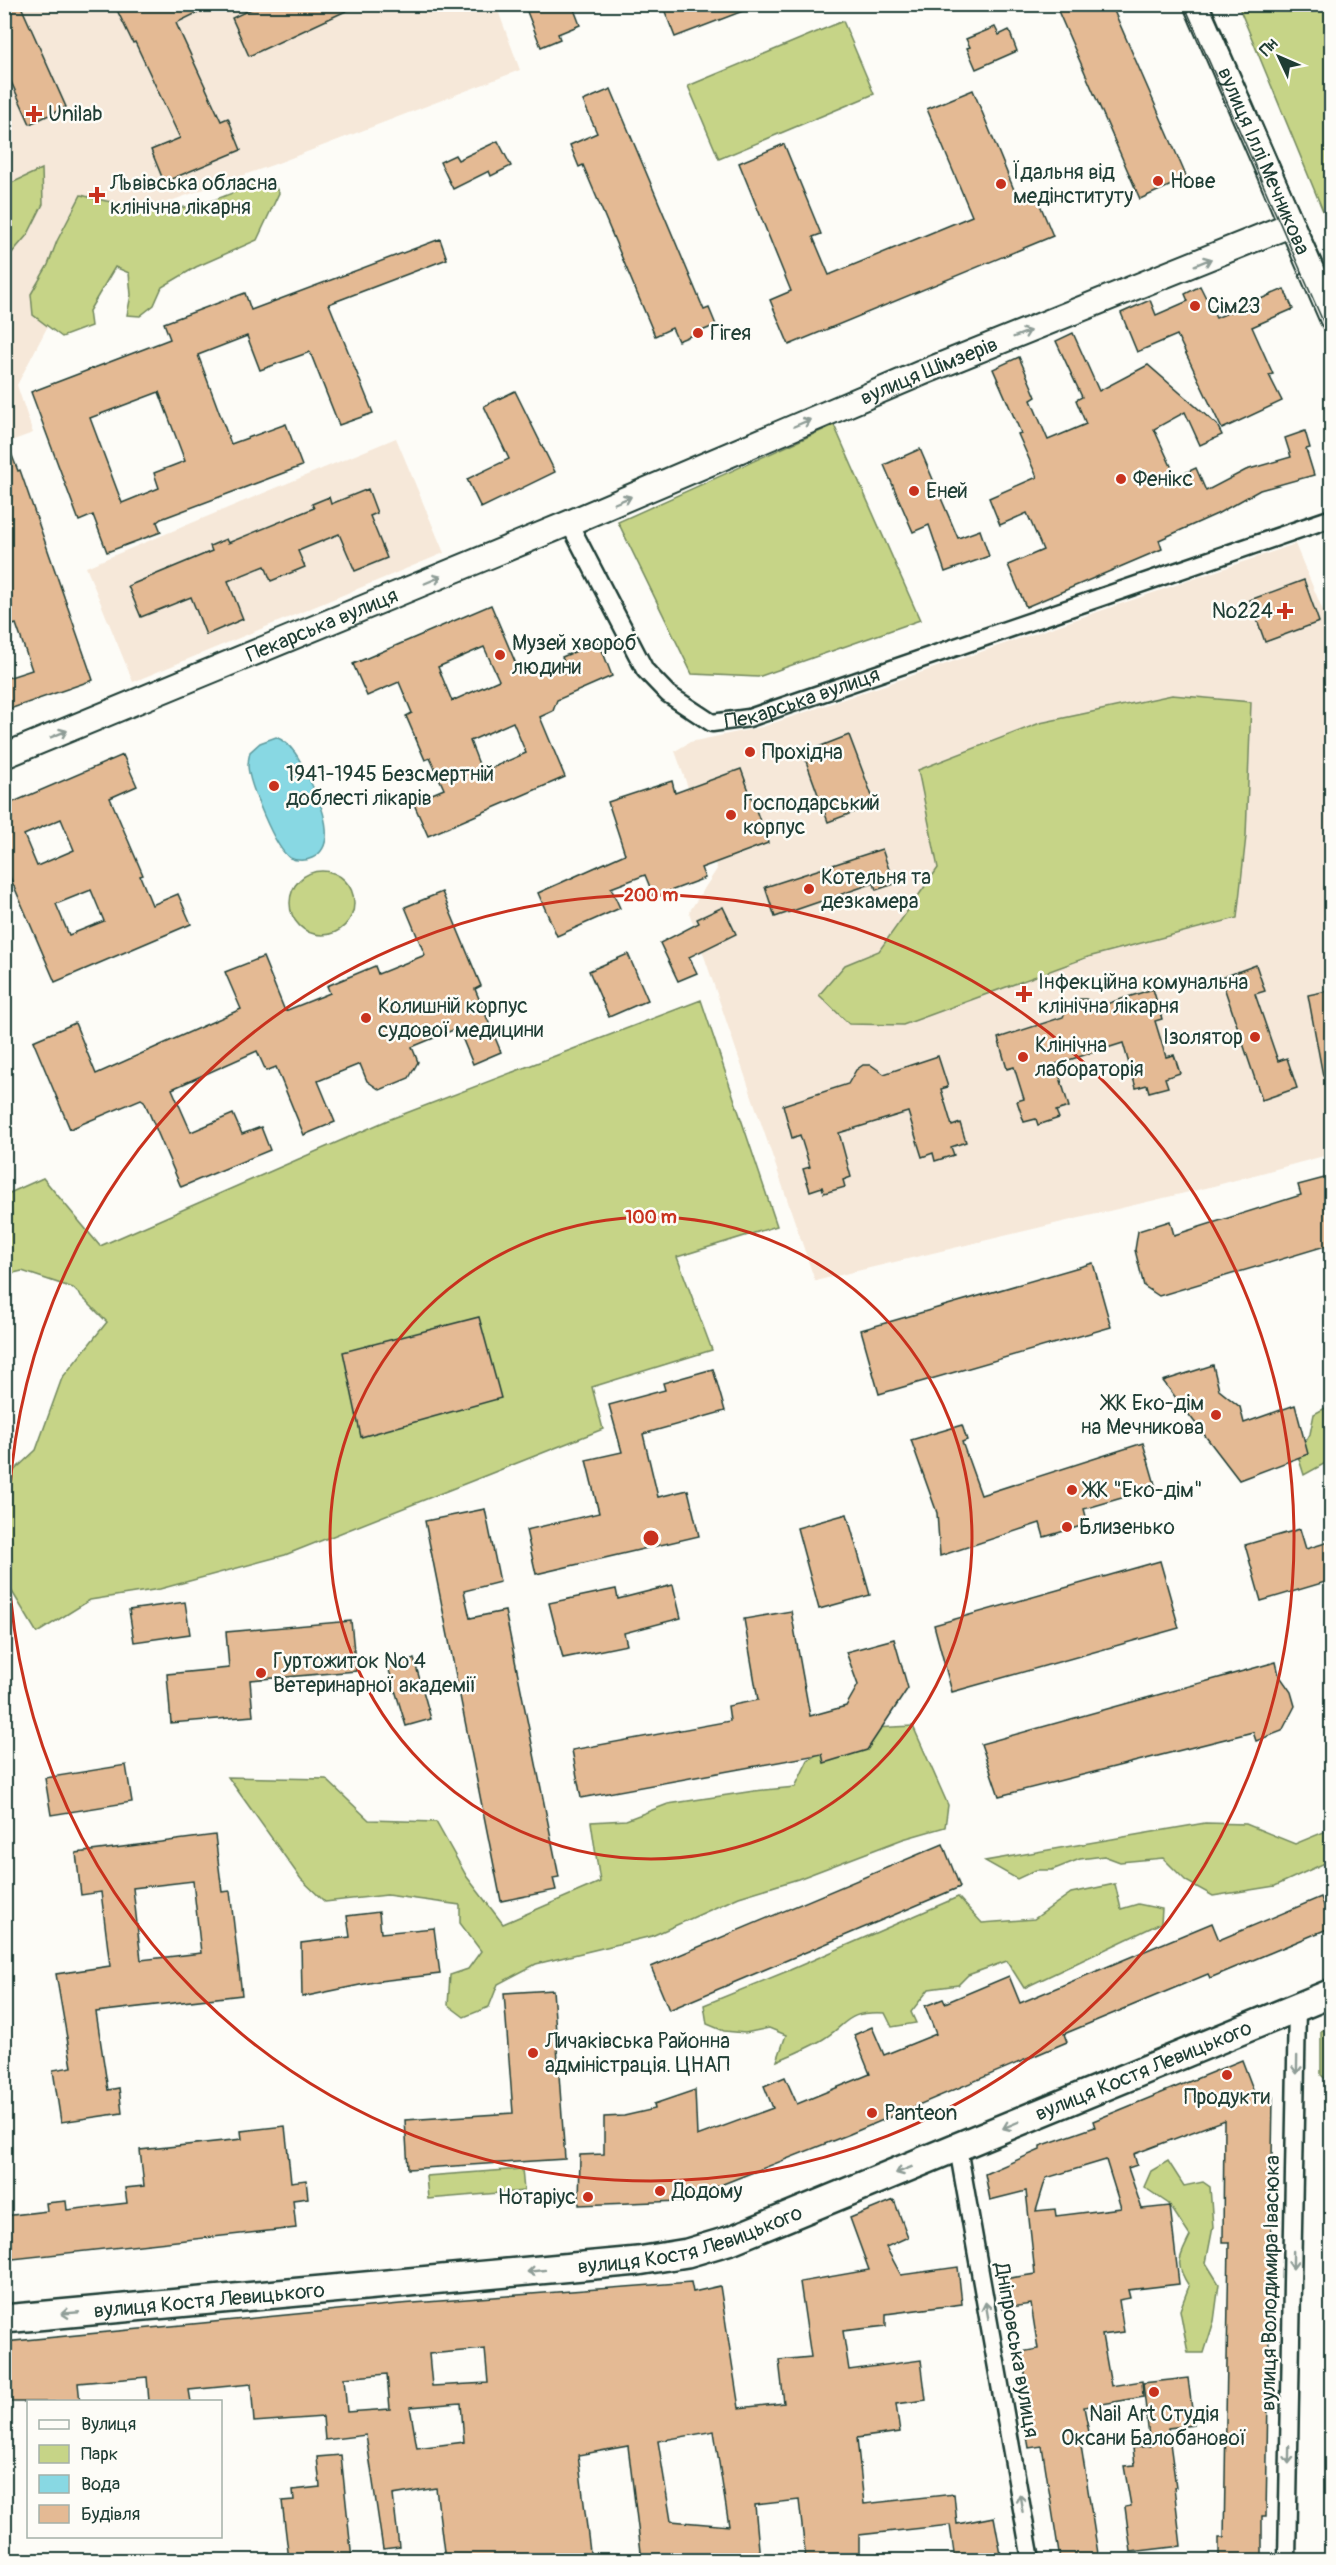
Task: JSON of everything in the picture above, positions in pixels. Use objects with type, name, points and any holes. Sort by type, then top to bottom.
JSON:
[{"type":"main road","name":"вулиця Костя Левицького","points":[[4,2319],[435,2281],[638,2261],[687,2253],[731,2240],[1332,1993]]},
{"type":"street","name":"вулиця Іллі Мечникова","points":[[1196,4],[1332,318]]},
{"type":"street","name":"вулиця Шімзерів","points":[[569,523],[914,377],[1290,225]]},
{"type":"street","name":"Пекарська вулиця","points":[[4,756],[569,523],[645,669],[668,694],[712,723],[749,718],[1332,518]]},
{"type":"street","name":"вулиця Володимира Івасюка","points":[[1287,2560],[1298,2007]]},
{"type":"street","name":"Дніпровська вулиця","points":[[958,2148],[1031,2560]]},
{"type":"shaded area","name":"Львівська обласна клінічна лікарня","points":[[4,5],[496,5],[520,70],[278,163],[100,226],[17,385],[33,433],[5,443]]},
{"type":"shaded area","points":[[396,438],[444,553],[133,682],[86,567]]},
{"type":"shaded area","name":"Інфекційна комунальна клінічна лікарня","points":[[1295,544],[1331,630],[1331,1154],[1210,1187],[815,1281],[689,912],[717,869],[675,751],[690,742],[762,727]]},
{"type":"green space","points":[[1238,5],[1331,5],[1331,231],[1323,211]]},
{"type":"green space","points":[[843,21],[874,94],[719,159],[688,86]]},
{"type":"green space","points":[[42,169],[43,204],[28,234],[5,261],[5,186]]},
{"type":"green space","points":[[270,178],[279,193],[257,240],[196,267],[162,287],[154,305],[140,316],[127,315],[131,295],[129,273],[115,267],[89,311],[91,326],[62,337],[33,315],[31,294],[48,265],[57,241],[81,195],[138,206],[185,207],[210,201]]},
{"type":"green space","points":[[834,425],[920,620],[758,677],[692,674],[618,522]]},
{"type":"green space","points":[[1172,695],[1251,702],[1246,836],[1237,918],[1088,957],[903,1025],[849,1024],[819,995],[845,965],[879,951],[938,868],[918,770],[1040,723]]},
{"type":"green space","points":[[316,871],[328,871],[345,880],[352,891],[354,903],[352,915],[345,926],[328,935],[316,935],[304,930],[295,921],[290,909],[290,897],[295,885],[304,876]]},
{"type":"green space","points":[[701,1000],[777,1226],[677,1257],[712,1350],[592,1387],[603,1429],[285,1555],[160,1589],[90,1600],[37,1633],[5,1580],[5,1479],[36,1450],[62,1378],[107,1322],[73,1288],[22,1271],[5,1275],[5,1195],[43,1178],[100,1246],[388,1120]]},
{"type":"green space","points":[[1331,1405],[1331,1460],[1304,1475],[1298,1456],[1310,1434],[1314,1414]]},
{"type":"green space","points":[[913,1726],[948,1805],[945,1827],[903,1839],[798,1879],[739,1897],[652,1936],[536,1964],[498,1984],[489,2007],[464,2017],[448,2005],[450,1975],[468,1969],[481,1951],[460,1923],[460,1905],[387,1895],[325,1902],[301,1879],[228,1777],[326,1779],[369,1820],[436,1822],[467,1877],[503,1924],[600,1882],[591,1822],[626,1820],[668,1804],[795,1787],[808,1760],[829,1747],[873,1728]]},
{"type":"green space","points":[[1205,1823],[1246,1824],[1295,1844],[1331,1829],[1331,1863],[1327,1862],[1275,1886],[1213,1896],[1186,1881],[1163,1858],[1120,1862],[1104,1856],[1080,1859],[1052,1870],[1036,1870],[1017,1879],[985,1861]]},
{"type":"green space","points":[[1115,1884],[1121,1909],[1138,1904],[1162,1909],[1161,1923],[1024,1988],[1007,1961],[968,1975],[958,1985],[929,1989],[911,2012],[916,2023],[892,2027],[885,2013],[861,2014],[854,2016],[820,2041],[777,2061],[786,2035],[769,2028],[745,2033],[724,2031],[707,2024],[704,2005],[958,1897],[982,1923],[1034,1919],[1071,1893]]},
{"type":"green space","points":[[1332,2027],[1331,2084],[1321,2075],[1321,2031]]},
{"type":"green space","points":[[1168,2161],[1184,2186],[1203,2182],[1210,2187],[1213,2227],[1206,2263],[1219,2284],[1214,2321],[1204,2353],[1188,2353],[1180,2310],[1189,2286],[1181,2272],[1180,2261],[1190,2236],[1169,2204],[1144,2187],[1151,2171]]},
{"type":"green space","points":[[522,2169],[524,2191],[428,2199],[426,2176]]},
{"type":"water","points":[[276,737],[288,745],[297,756],[323,812],[325,844],[320,852],[310,859],[292,859],[284,852],[270,829],[249,774],[250,752],[260,743]]},
{"type":"building","points":[[4,4],[20,4],[66,107],[30,124],[4,66]]},
{"type":"building","points":[[129,4],[215,4],[176,23],[221,121],[228,118],[241,150],[164,182],[151,150],[180,138],[135,42],[133,43],[117,10]]},
{"type":"building","points":[[262,4],[361,4],[249,56],[232,18]]},
{"type":"building","points":[[524,4],[572,4],[580,25],[558,34],[560,39],[541,47]]},
{"type":"building","points":[[662,4],[756,4],[756,6],[675,37]]},
{"type":"building","points":[[1055,4],[1111,4],[1187,178],[1140,199]]},
{"type":"building","points":[[995,27],[999,35],[1009,30],[1017,51],[976,69],[967,48],[970,47],[966,39]]},
{"type":"building","points":[[611,89],[704,310],[709,308],[716,325],[678,341],[672,328],[655,336],[583,165],[579,167],[570,145],[597,133],[583,101]]},
{"type":"building","points":[[973,90],[1017,197],[1034,190],[1053,236],[789,345],[770,300],[791,291],[739,163],[784,144],[821,234],[813,237],[829,275],[972,216],[927,109]]},
{"type":"building","points":[[498,141],[511,166],[491,176],[489,171],[453,189],[440,162],[455,155],[458,160]]},
{"type":"building","points":[[440,239],[447,259],[329,304],[373,413],[339,425],[310,352],[260,370],[247,336],[198,355],[231,444],[286,424],[302,466],[161,519],[157,522],[161,532],[107,552],[93,515],[79,521],[31,392],[170,339],[164,323],[245,293],[251,310]],"holes":[[[159,392],[185,461],[154,473],[159,488],[122,503],[90,418]]]},
{"type":"building","points":[[1200,286],[1216,318],[1284,289],[1293,309],[1252,327],[1273,374],[1269,375],[1282,401],[1222,429],[1177,335],[1137,352],[1121,313],[1150,300],[1156,315],[1188,301],[1185,294]]},
{"type":"building","points":[[1073,333],[1099,391],[1148,365],[1217,425],[1222,435],[1200,445],[1185,412],[1154,429],[1176,477],[1196,468],[1206,491],[1246,470],[1291,457],[1285,438],[1305,431],[1310,448],[1306,449],[1314,475],[1260,490],[1217,514],[1159,540],[1162,549],[1026,607],[1008,565],[1043,550],[1027,513],[1000,525],[989,498],[1037,477],[993,369],[1019,357],[1036,397],[1031,400],[1048,440],[1086,424],[1076,400],[1082,397],[1056,341]]},
{"type":"building","points":[[515,391],[555,472],[481,508],[467,479],[509,459],[484,406]]},
{"type":"building","points":[[6,440],[18,471],[20,470],[93,680],[4,711],[4,679],[32,670],[16,624],[4,628]]},
{"type":"building","points":[[920,449],[958,538],[980,530],[989,556],[945,572],[929,525],[913,532],[884,465]]},
{"type":"building","points":[[368,489],[377,513],[370,516],[387,558],[355,571],[339,534],[298,551],[305,567],[271,581],[265,566],[228,581],[243,619],[206,635],[191,597],[141,617],[128,586],[212,551],[210,546],[226,539],[228,543],[314,508],[312,504],[329,497],[331,504]]},
{"type":"building","name":"№224","points":[[1304,580],[1319,622],[1265,642],[1250,600]]},
{"type":"building","points":[[491,605],[519,671],[534,664],[569,674],[562,657],[599,642],[612,676],[557,700],[553,711],[540,717],[565,777],[428,836],[413,802],[444,789],[430,758],[425,760],[406,716],[412,713],[399,682],[367,696],[353,664]],"holes":[[[484,647],[499,680],[452,701],[438,667]],[[513,722],[526,753],[482,772],[470,741]]]},
{"type":"building","points":[[849,735],[875,804],[828,822],[803,753]]},
{"type":"building","points":[[123,755],[137,786],[110,798],[143,875],[140,876],[152,905],[178,894],[191,924],[55,982],[4,863],[4,806]],"holes":[[[61,819],[74,850],[37,866],[24,835]],[[91,890],[104,921],[69,935],[56,904]]]},
{"type":"building","points":[[741,769],[768,843],[701,868],[705,878],[654,897],[645,875],[611,888],[620,908],[557,936],[538,893],[625,854],[608,802],[672,781],[675,793]]},
{"type":"building","name":"Котельня та дезкамера","points":[[882,849],[894,884],[876,890],[874,883],[775,917],[765,887]]},
{"type":"building","points":[[442,892],[481,986],[475,989],[501,1052],[473,1064],[458,1028],[412,1047],[418,1062],[409,1078],[380,1090],[367,1081],[360,1064],[318,1081],[335,1122],[304,1135],[276,1067],[266,1071],[257,1051],[172,1089],[191,1132],[233,1114],[242,1134],[261,1127],[270,1150],[181,1187],[144,1101],[141,1099],[70,1129],[33,1041],[75,1023],[96,1074],[241,1009],[225,972],[263,957],[285,1011],[330,993],[327,986],[375,966],[378,974],[425,955],[405,907]]},
{"type":"building","points":[[723,907],[736,934],[689,957],[697,973],[678,981],[660,943],[699,923],[697,919]]},
{"type":"building","points":[[628,954],[648,1000],[609,1017],[589,971]]},
{"type":"building","name":"Ізолятор","points":[[1256,965],[1265,991],[1255,994],[1278,1061],[1287,1058],[1297,1088],[1262,1100],[1221,978]]},
{"type":"building","name":"Клінічна лабораторія","points":[[1153,989],[1162,1019],[1155,1021],[1166,1057],[1174,1055],[1180,1073],[1165,1078],[1168,1087],[1149,1092],[1147,1085],[1136,1088],[1123,1043],[1056,1064],[1069,1107],[1056,1111],[1059,1118],[1038,1125],[1036,1119],[1024,1122],[1017,1101],[1024,1099],[1014,1067],[1007,1069],[998,1038],[1063,1017],[1067,1008],[1079,999],[1086,999],[1100,1006]]},
{"type":"building","points":[[1332,990],[1332,1075],[1323,1076],[1308,995]]},
{"type":"building","points":[[938,1056],[948,1087],[941,1089],[952,1126],[960,1123],[966,1142],[951,1147],[954,1155],[935,1161],[933,1153],[922,1157],[908,1112],[839,1133],[851,1177],[843,1180],[845,1187],[824,1193],[822,1187],[810,1191],[803,1169],[810,1167],[800,1135],[792,1138],[783,1105],[848,1084],[856,1070],[863,1065],[871,1065],[884,1074]]},
{"type":"building","points":[[1332,1176],[1332,1244],[1159,1296],[1144,1286],[1135,1250],[1138,1231],[1170,1221],[1174,1235],[1301,1195],[1298,1185]]},
{"type":"building","points":[[1093,1263],[1111,1327],[879,1394],[861,1330]]},
{"type":"building","points":[[479,1317],[501,1398],[361,1437],[343,1352]]},
{"type":"building","name":"ЖК Еко-дім на Мечникова","points":[[1213,1365],[1219,1390],[1240,1407],[1244,1423],[1295,1405],[1308,1454],[1239,1480],[1163,1381]]},
{"type":"building","points":[[713,1369],[725,1411],[643,1434],[658,1497],[688,1490],[699,1536],[536,1574],[526,1530],[599,1513],[586,1460],[622,1452],[609,1405],[665,1390],[663,1383]]},
{"type":"building","name":"ЖК \"Еко-дім\"","points":[[962,1425],[967,1440],[962,1442],[981,1495],[1143,1443],[1156,1488],[1084,1509],[1088,1524],[1044,1537],[1040,1523],[940,1556],[937,1513],[911,1440]]},
{"type":"building","points":[[485,1509],[500,1582],[464,1591],[470,1618],[505,1611],[559,1877],[553,1878],[556,1890],[501,1901],[425,1521]]},
{"type":"building","points":[[847,1514],[870,1595],[819,1609],[797,1528]]},
{"type":"building","points":[[1300,1529],[1306,1549],[1332,1541],[1332,1580],[1261,1601],[1245,1545]]},
{"type":"building","points":[[1160,1561],[1179,1628],[952,1692],[934,1625]]},
{"type":"building","points":[[673,1585],[681,1618],[624,1633],[627,1645],[563,1658],[549,1603],[616,1589],[618,1599]]},
{"type":"building","points":[[185,1602],[190,1634],[134,1642],[129,1610]]},
{"type":"building","points":[[791,1611],[810,1716],[846,1706],[858,1685],[846,1652],[894,1639],[908,1688],[867,1750],[824,1763],[822,1754],[581,1798],[572,1750],[730,1721],[728,1706],[758,1700],[744,1619]]},
{"type":"building","name":"Гуртожиток № 4 Ветеринарної академії","points":[[351,1621],[356,1671],[250,1680],[253,1716],[171,1723],[167,1674],[229,1668],[226,1632]]},
{"type":"building","points":[[414,1659],[431,1719],[406,1726],[388,1667]]},
{"type":"building","points":[[1276,1662],[1279,1675],[1291,1692],[1295,1706],[1282,1731],[1256,1741],[1253,1732],[999,1796],[981,1744]]},
{"type":"building","points":[[126,1765],[132,1802],[51,1815],[45,1778]]},
{"type":"building","points":[[215,1835],[222,1892],[230,1891],[242,1995],[96,2012],[108,2090],[119,2088],[122,2113],[61,2122],[53,2070],[72,2067],[56,1974],[110,1966],[101,1892],[81,1895],[76,1853]],"holes":[[[193,1881],[201,1953],[141,1960],[133,1888]]]},
{"type":"building","points":[[943,1844],[960,1887],[669,2010],[651,1967]]},
{"type":"building","points":[[1321,1897],[1332,1927],[1210,1978],[1208,1974],[1064,2034],[1067,2042],[850,2134],[680,2201],[579,2205],[580,2155],[604,2154],[604,2117],[624,2116],[655,2109],[654,2104],[695,2090],[697,2136],[773,2108],[764,2086],[785,2077],[797,2104],[870,2074],[854,2035],[872,2027],[884,2055],[936,2034],[925,2006],[943,1999],[945,2003],[1009,1976],[1020,2003],[1212,1923],[1219,1940]]},
{"type":"building","points":[[379,1912],[381,1933],[434,1928],[440,1974],[379,1981],[302,1997],[301,1943],[350,1937],[347,1916]]},
{"type":"building","name":"Личаківська Районна адміністрація. ЦНАП","points":[[553,1990],[565,2159],[408,2169],[405,2120],[513,2113],[504,1993]]},
{"type":"building","points":[[1242,2060],[1256,2097],[1273,2097],[1266,2516],[1262,2516],[1262,2560],[1219,2560],[1219,2538],[1224,2538],[1229,2242],[1223,2242],[1224,2120],[1134,2154],[1137,2165],[1128,2168],[1142,2209],[1170,2206],[1179,2284],[1128,2290],[1130,2298],[1119,2300],[1124,2332],[1102,2335],[1111,2386],[1142,2381],[1143,2397],[1084,2407],[1090,2437],[1080,2439],[1099,2560],[1060,2560],[1042,2446],[1029,2448],[1021,2402],[1030,2400],[1021,2352],[1038,2349],[1031,2304],[1003,2308],[998,2280],[1035,2274],[1026,2191],[990,2200],[985,2174],[1040,2150],[1040,2146],[1095,2127],[1093,2121]],"holes":[[[1106,2160],[1121,2208],[1056,2216],[1055,2209],[1036,2211],[1046,2178]]]},
{"type":"building","points":[[285,2126],[291,2182],[306,2180],[308,2198],[293,2200],[296,2228],[4,2260],[4,2216],[47,2211],[46,2203],[66,2201],[67,2210],[127,2203],[125,2188],[144,2186],[140,2150],[242,2139],[241,2131]]},
{"type":"building","points":[[894,2200],[908,2237],[886,2247],[901,2275],[958,2267],[962,2304],[886,2314],[886,2326],[843,2331],[849,2370],[921,2360],[926,2400],[896,2404],[900,2432],[857,2438],[864,2504],[954,2494],[957,2524],[994,2517],[1002,2560],[955,2560],[950,2525],[859,2535],[859,2560],[806,2560],[799,2500],[755,2505],[760,2560],[642,2560],[628,2446],[578,2455],[591,2560],[445,2560],[436,2488],[393,2495],[399,2547],[383,2549],[366,2435],[325,2440],[323,2417],[254,2422],[251,2384],[189,2390],[191,2400],[149,2400],[147,2377],[78,2383],[80,2400],[4,2402],[4,2342],[400,2304],[691,2282],[693,2292],[720,2286],[739,2408],[784,2403],[779,2360],[811,2357],[800,2282],[869,2270],[850,2218]],"holes":[[[485,2349],[488,2383],[432,2386],[429,2354]],[[387,2374],[390,2409],[347,2412],[344,2378]],[[461,2403],[464,2442],[417,2448],[410,2407]],[[714,2431],[729,2526],[671,2521],[658,2441]]]},
{"type":"building","points":[[1188,2378],[1194,2425],[1168,2428],[1181,2546],[1131,2552],[1125,2507],[1131,2506],[1124,2466],[1135,2465],[1133,2448],[1150,2446],[1143,2383]]},
{"type":"building","points":[[341,2455],[352,2560],[289,2560],[282,2501],[294,2500],[293,2490],[320,2487],[317,2457]]},
{"type":"tram line","points":[[1184,4],[1332,342]]},
{"type":"tram line","points":[[1209,4],[1332,283]]},
{"type":"place","name":"Unilab","points":[[34,114]]},
{"type":"place","name":"Нове","points":[[1158,181]]},
{"type":"place","name":"Їдальня від медінституту","points":[[1001,184]]},
{"type":"place","name":"Львівська обласна клінічна лікарня","points":[[97,195]]},
{"type":"place","name":"Сім23","points":[[1195,306]]},
{"type":"place","name":"Гігея","points":[[698,333]]},
{"type":"place","name":"Фенікс","points":[[1121,479]]},
{"type":"place","name":"Еней","points":[[914,491]]},
{"type":"place","name":"№224","points":[[1285,611]]},
{"type":"place","name":"Музей хвороб людини","points":[[500,655]]},
{"type":"place","name":"Прохідна","points":[[750,752]]},
{"type":"place","name":"1941-1945 Безсмертній доблесті лікарів","points":[[274,786]]},
{"type":"place","name":"Господарський корпус","points":[[731,815]]},
{"type":"place","name":"Котельня та дезкамера","points":[[809,889]]},
{"type":"place","name":"Інфекційна комунальна клінічна лікарня","points":[[1024,994]]},
{"type":"place","name":"Колишній корпус судової медицини","points":[[366,1018]]},
{"type":"place","name":"Ізолятор","points":[[1255,1037]]},
{"type":"place","name":"Клінічна лабораторія","points":[[1023,1057]]},
{"type":"place","name":"ЖК Еко-дім на Мечникова","points":[[1216,1415]]},
{"type":"place","name":"ЖК \"Еко-дім\"","points":[[1072,1490]]},
{"type":"place","name":"Близенько","points":[[1067,1527]]},
{"type":"place","name":"Гуртожиток № 4 Ветеринарної академії","points":[[261,1673]]},
{"type":"place","name":"Личаківська Районна адміністрація. ЦНАП","points":[[533,2053]]},
{"type":"place","name":"Продукти","points":[[1227,2075]]},
{"type":"place","name":"Panteon","points":[[872,2113]]},
{"type":"place","name":"Додому","points":[[660,2191]]},
{"type":"place","name":"Нотаріус","points":[[588,2197]]},
{"type":"place","name":"Nail Art Студія Оксани Балобанової","points":[[1154,2392]]}]
